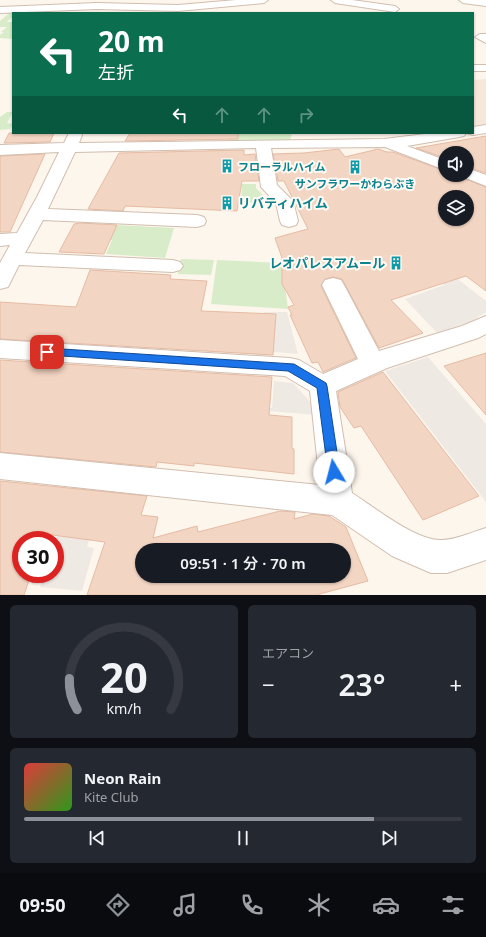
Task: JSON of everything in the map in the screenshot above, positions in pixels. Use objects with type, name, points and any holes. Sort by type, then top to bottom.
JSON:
[{"type":"street","points":[[0,4],[4,0]]},
{"type":"street","points":[[210,0],[224,4]]},
{"type":"street","points":[[335,0],[395,9]]},
{"type":"street","points":[[0,10],[70,10],[100,3],[128,10],[177,10],[262,1]]},
{"type":"street","points":[[253,12],[262,1]]},
{"type":"street","points":[[468,2],[486,3]]},
{"type":"street","points":[[474,68],[486,68]]},
{"type":"street","points":[[474,131],[486,129]]},
{"type":"street","points":[[0,150],[73,140],[264,144],[298,138],[384,143],[411,141],[453,134]]},
{"type":"street","points":[[0,282],[37,214],[73,140]]},
{"type":"street","points":[[384,143],[438,162]]},
{"type":"street","points":[[264,144],[263,152],[269,187],[284,201],[289,221]]},
{"type":"street","points":[[474,176],[486,180]]},
{"type":"street","points":[[37,214],[197,221]]},
{"type":"street","points":[[0,240],[24,239]]},
{"type":"street","points":[[13,259],[173,266]]},
{"type":"street","points":[[333,285],[372,364]]},
{"type":"street","points":[[322,386],[372,364],[470,332],[486,324]]},
{"type":"street","points":[[0,349],[290,367],[322,386]]},
{"type":"street","points":[[322,386],[338,501]]},
{"type":"street","points":[[0,466],[338,501],[383,532],[419,552],[441,557],[486,544]]},
{"type":"shaded area","points":[[486,79],[486,124],[474,126],[474,80]]},
{"type":"shaded area","points":[[396,231],[486,301],[486,312],[472,321],[437,333],[405,299],[444,285],[389,233]]},
{"type":"shaded area","points":[[264,312],[287,312],[298,354],[263,351]]},
{"type":"shaded area","points":[[428,357],[486,424],[486,502],[385,371]]},
{"type":"shaded area","points":[[274,381],[293,383],[315,407],[316,415],[269,411],[270,408],[272,408]]},
{"type":"shaded area","points":[[74,488],[104,490],[87,547],[94,548],[82,591],[40,587],[42,583],[64,583],[64,531],[59,531]]},
{"type":"green space","points":[[8,11],[16,11],[12,12],[12,17],[7,22],[12,22],[12,39],[0,38],[0,35],[4,32],[1,32],[7,27],[0,27],[0,21],[8,14],[6,13]]},
{"type":"green space","points":[[7,112],[12,112],[7,123],[12,124],[10,129],[0,130],[0,117]]},
{"type":"green space","points":[[228,134],[292,134],[290,141],[228,140]]},
{"type":"green space","points":[[242,184],[256,184],[256,188],[270,202],[241,203]]},
{"type":"green space","points":[[115,225],[174,228],[165,258],[106,254],[112,240],[107,240]]},
{"type":"green space","points":[[181,259],[214,260],[211,275],[178,274]]},
{"type":"green space","points":[[217,260],[282,263],[288,309],[211,304]]},
{"type":"building","points":[[9,133],[54,134],[50,142],[4,143]]},
{"type":"building","points":[[129,134],[238,134],[238,139],[125,141]]},
{"type":"building","points":[[486,136],[486,173],[474,169],[474,146],[438,146],[438,156],[416,148]]},
{"type":"building","points":[[339,149],[345,157],[378,149],[393,152],[438,168],[438,182],[473,182],[486,187],[486,291],[466,276],[391,300],[423,333],[379,348],[342,279],[333,277],[325,279],[321,286],[356,358],[323,372],[318,362],[312,363],[290,315],[292,315],[288,307],[294,305],[282,284],[282,258],[275,238],[308,229],[284,181],[278,181],[273,154],[304,153]]},
{"type":"building","points":[[244,150],[244,155],[255,154],[259,181],[242,181],[237,211],[125,206],[123,211],[88,209],[119,153]]},
{"type":"building","points":[[45,154],[10,232],[0,232],[0,156]]},
{"type":"building","points":[[74,224],[117,225],[104,254],[59,252]]},
{"type":"building","points":[[90,270],[171,275],[170,279],[207,281],[201,311],[276,314],[273,355],[0,339],[0,302],[76,307]]},
{"type":"building","points":[[486,353],[486,415],[444,366]]},
{"type":"building","points":[[0,360],[272,377],[269,415],[292,417],[294,474],[194,463],[194,466],[157,462],[156,467],[0,452]]},
{"type":"building","points":[[383,372],[479,496],[423,520],[361,426],[354,428],[340,407],[338,392]]},
{"type":"building","points":[[0,481],[147,496],[141,515],[158,517],[153,538],[197,526],[198,532],[280,511],[295,512],[294,519],[313,514],[329,516],[346,527],[368,581],[316,595],[87,595],[105,542],[64,537],[64,531],[12,531],[12,583],[28,583],[24,595],[0,595]]},
{"type":"place","name":"フローラルハイム","points":[[227,166]]},
{"type":"place","name":"サンフラワーかわらぶき","points":[[355,167]]},
{"type":"place","name":"リバティハイム","points":[[227,203]]},
{"type":"place","name":"レオパレスアムール","points":[[396,263]]},
{"type":"route","points":[[47,352],[290,367],[322,386],[334,472]]}]
